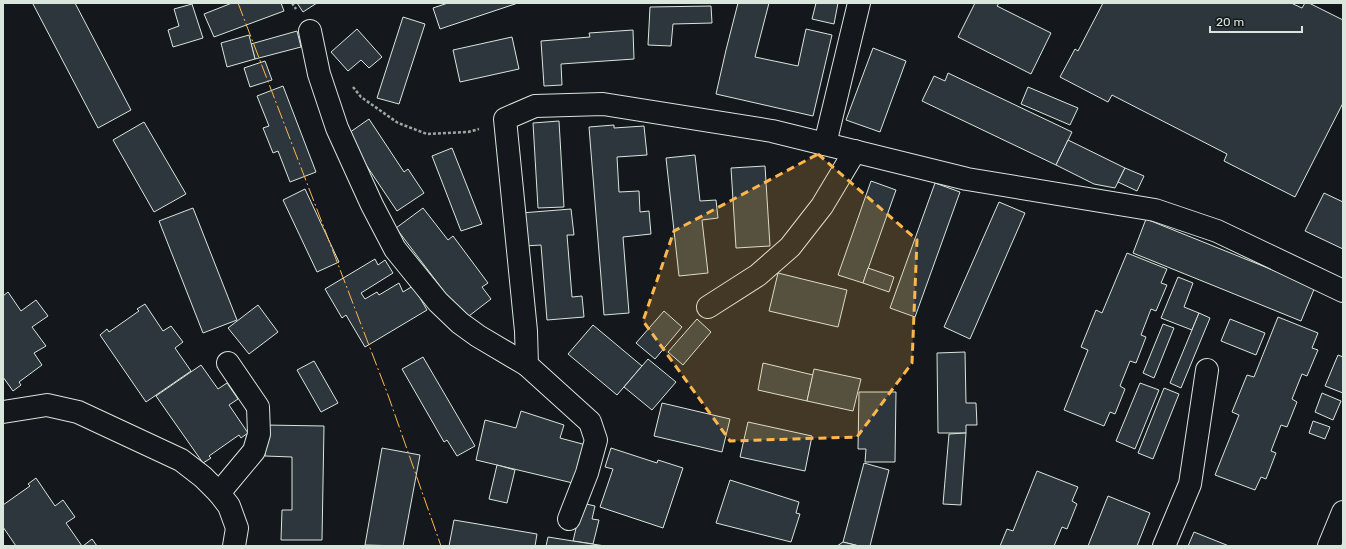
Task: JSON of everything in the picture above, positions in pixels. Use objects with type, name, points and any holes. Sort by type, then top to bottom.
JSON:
[{"type":"street","points":[[825,144],[858,3]]},
{"type":"street","points":[[310,31],[319,74],[337,128],[372,205],[395,249],[438,302],[460,323],[478,336],[527,365],[590,422],[596,440],[587,473],[569,519]]},
{"type":"street","points":[[527,365],[526,331],[505,118],[535,106],[603,104],[772,131],[967,179],[1155,210],[1217,231],[1343,291]]},
{"type":"street","points":[[708,307],[758,274],[790,247],[822,206],[855,151]]},
{"type":"street","points":[[219,493],[254,451],[258,434],[258,407],[228,364]]},
{"type":"street","points":[[1164,546],[1190,484],[1207,370]]},
{"type":"street","points":[[3,412],[46,405],[78,412],[181,460],[203,477],[219,493],[228,506],[237,528],[234,546]]},
{"type":"street","points":[[1329,546],[1343,512]]},
{"type":"path","points":[[292,3],[310,31]]},
{"type":"path","points":[[352,85],[361,97],[398,123],[427,134],[468,132],[505,118]]},
{"type":"highlighted area","points":[[818,154],[917,240],[912,363],[857,437],[730,441],[643,321],[674,231]]},
{"type":"building","points":[[75,3],[131,110],[98,128],[33,4]]},
{"type":"building","points":[[232,3],[281,3],[284,11],[214,37],[204,14]]},
{"type":"building","points":[[297,3],[317,3],[303,12]]},
{"type":"building","points":[[448,3],[518,3],[440,29],[433,8]]},
{"type":"building","points":[[738,3],[769,3],[755,57],[798,66],[806,29],[832,35],[813,116],[716,94]]},
{"type":"building","points":[[816,3],[838,3],[834,24],[812,19]]},
{"type":"building","points":[[975,3],[999,3],[997,6],[1051,33],[1031,74],[958,37]]},
{"type":"building","points":[[1103,3],[1291,3],[1302,8],[1305,3],[1309,3],[1343,20],[1343,103],[1295,197],[1224,161],[1227,154],[1112,95],[1108,102],[1060,77],[1075,49],[1078,51]]},
{"type":"building","points":[[192,4],[203,38],[173,47],[168,30],[179,26],[174,9]]},
{"type":"building","points":[[711,6],[712,23],[673,24],[671,46],[648,45],[650,7]]},
{"type":"building","points":[[403,17],[425,24],[399,104],[377,98]]},
{"type":"building","points":[[357,29],[382,57],[369,68],[361,60],[348,71],[331,52]]},
{"type":"building","points":[[633,30],[634,59],[561,64],[562,85],[544,86],[541,41],[590,37],[589,33]]},
{"type":"building","points":[[297,31],[301,47],[255,59],[251,44]]},
{"type":"building","points":[[249,35],[255,59],[227,67],[221,43]]},
{"type":"building","points":[[512,37],[519,69],[460,82],[453,50]]},
{"type":"building","points":[[873,48],[906,61],[880,132],[846,120]]},
{"type":"building","points":[[265,61],[272,80],[250,87],[244,68]]},
{"type":"building","points":[[948,73],[1072,132],[1056,165],[922,101],[934,76],[945,81]]},
{"type":"building","points":[[283,86],[316,172],[290,182],[278,151],[273,153],[263,128],[269,126],[257,96]]},
{"type":"building","points":[[1028,87],[1078,108],[1070,125],[1021,104]]},
{"type":"building","points":[[369,119],[404,172],[408,169],[424,193],[397,211],[346,135]]},
{"type":"building","points":[[559,121],[564,207],[538,208],[533,123]]},
{"type":"building","points":[[144,122],[186,194],[154,212],[113,140]]},
{"type":"building","points":[[614,125],[614,128],[644,126],[647,155],[617,157],[619,192],[639,191],[640,212],[649,211],[651,234],[623,237],[629,313],[604,315],[589,127]]},
{"type":"building","points":[[1068,140],[1125,168],[1115,188],[1094,184],[1056,165]]},
{"type":"building","points":[[452,148],[482,224],[461,231],[432,156]]},
{"type":"building","points":[[695,155],[700,201],[716,200],[718,218],[702,220],[708,273],[679,276],[666,158]]},
{"type":"building","points":[[765,166],[770,246],[736,248],[731,168]]},
{"type":"building","points":[[1125,168],[1144,176],[1137,191],[1118,182]]},
{"type":"building","points":[[871,181],[896,190],[863,283],[838,275]]},
{"type":"building","points":[[935,183],[960,192],[915,317],[890,308]]},
{"type":"building","points":[[305,189],[339,262],[317,272],[283,200]]},
{"type":"building","points":[[1324,193],[1343,202],[1343,249],[1305,231]]},
{"type":"building","points":[[999,202],[1025,213],[970,339],[944,327]]},
{"type":"building","points":[[193,208],[237,320],[203,333],[159,221]]},
{"type":"building","points":[[423,208],[448,240],[453,236],[488,283],[482,287],[491,299],[465,319],[396,228]]},
{"type":"building","points":[[571,209],[574,235],[567,235],[572,297],[582,296],[584,317],[547,320],[541,245],[524,246],[521,213]]},
{"type":"building","points":[[1146,219],[1315,287],[1301,321],[1133,253]]},
{"type":"building","points":[[1127,253],[1167,269],[1161,283],[1167,285],[1156,311],[1151,309],[1141,335],[1146,337],[1136,363],[1130,361],[1120,386],[1125,389],[1115,414],[1110,412],[1104,426],[1064,410],[1088,350],[1081,347],[1096,310],[1102,313]]},
{"type":"building","points":[[375,259],[378,265],[385,260],[393,273],[361,293],[365,299],[377,292],[379,295],[399,283],[403,292],[413,286],[427,310],[365,347],[346,315],[342,318],[325,289]]},
{"type":"building","points":[[868,268],[894,277],[889,292],[863,283]]},
{"type":"building","points":[[778,273],[847,290],[838,327],[769,311]]},
{"type":"building","points":[[1178,277],[1193,283],[1184,307],[1199,313],[1192,330],[1161,318]]},
{"type":"building","points":[[8,292],[21,311],[36,300],[48,316],[32,327],[46,346],[34,353],[42,365],[19,382],[21,385],[13,391],[3,377],[3,296]]},
{"type":"building","points":[[145,304],[163,331],[171,326],[183,342],[175,348],[191,371],[146,402],[100,335],[107,329],[109,332],[139,311],[137,309]]},
{"type":"building","points":[[258,305],[278,332],[249,354],[228,328]]},
{"type":"building","points":[[664,311],[682,327],[655,359],[636,343]]},
{"type":"building","points":[[1199,313],[1210,318],[1181,388],[1170,383]]},
{"type":"building","points":[[1278,317],[1318,333],[1312,348],[1318,350],[1307,376],[1302,374],[1292,399],[1297,402],[1287,427],[1281,425],[1271,451],[1276,453],[1266,479],[1261,477],[1255,490],[1215,475],[1239,415],[1232,412],[1247,375],[1254,377]]},
{"type":"building","points":[[697,319],[711,332],[683,365],[668,352]]},
{"type":"building","points":[[1230,319],[1265,333],[1256,355],[1221,341]]},
{"type":"building","points":[[1163,324],[1174,328],[1154,378],[1143,373]]},
{"type":"building","points":[[593,325],[642,366],[617,395],[568,354]]},
{"type":"building","points":[[965,352],[966,403],[976,403],[977,425],[966,425],[966,433],[938,433],[937,353]]},
{"type":"building","points":[[1338,355],[1343,357],[1343,393],[1325,386]]},
{"type":"building","points":[[423,357],[475,446],[457,456],[447,440],[444,442],[402,369]]},
{"type":"building","points":[[648,359],[676,382],[652,410],[624,387]]},
{"type":"building","points":[[314,361],[338,403],[321,412],[297,370]]},
{"type":"building","points":[[763,363],[813,375],[807,401],[758,390]]},
{"type":"building","points":[[201,365],[218,389],[227,383],[238,399],[229,405],[248,433],[241,438],[239,435],[209,456],[211,458],[203,463],[156,396]]},
{"type":"building","points":[[814,369],[861,379],[853,411],[807,401]]},
{"type":"building","points":[[1140,383],[1159,390],[1135,449],[1116,441]]},
{"type":"building","points":[[1164,388],[1179,394],[1153,459],[1138,453]]},
{"type":"building","points":[[859,392],[896,392],[895,462],[865,462],[866,449],[858,449]]},
{"type":"building","points":[[1322,393],[1341,401],[1333,420],[1315,412]]},
{"type":"building","points":[[662,403],[730,419],[722,452],[654,436]]},
{"type":"building","points":[[521,411],[564,425],[560,438],[586,445],[577,484],[476,460],[485,420],[516,428]]},
{"type":"building","points":[[1313,421],[1330,427],[1325,439],[1309,433]]},
{"type":"building","points":[[748,422],[812,436],[805,471],[740,457]]},
{"type":"building","points":[[265,425],[324,426],[322,540],[281,540],[282,510],[292,510],[292,457],[265,456]]},
{"type":"building","points":[[966,433],[961,505],[943,504],[949,434]]},
{"type":"building","points":[[382,448],[420,455],[403,546],[365,545]]},
{"type":"building","points":[[611,448],[657,463],[658,460],[683,468],[663,528],[600,507],[613,469],[605,467]]},
{"type":"building","points":[[864,463],[889,470],[870,546],[859,546],[843,542]]},
{"type":"building","points":[[497,465],[515,470],[507,503],[489,499]]},
{"type":"building","points":[[1037,471],[1078,487],[1072,501],[1077,504],[1067,529],[1062,527],[1054,546],[1000,546],[1007,529],[1013,531]]},
{"type":"building","points":[[36,478],[55,506],[63,500],[75,517],[66,523],[82,546],[16,546],[3,527],[3,505],[30,486],[28,484]]},
{"type":"building","points":[[730,480],[799,502],[796,513],[800,514],[791,542],[716,523]]},
{"type":"building","points":[[1108,496],[1150,513],[1137,546],[1088,546]]},
{"type":"building","points":[[582,503],[595,506],[592,519],[599,520],[593,544],[573,541]]},
{"type":"building","points":[[454,520],[537,534],[535,546],[449,546]]},
{"type":"building","points":[[1194,532],[1229,546],[1188,546]]},
{"type":"building","points":[[548,537],[573,541],[605,546],[546,546]]},
{"type":"building","points":[[92,539],[97,546],[83,546]]},
{"type":"building","points":[[843,542],[859,546],[837,546]]},
{"type":"power","points":[[238,3],[388,395],[441,546]]}]
